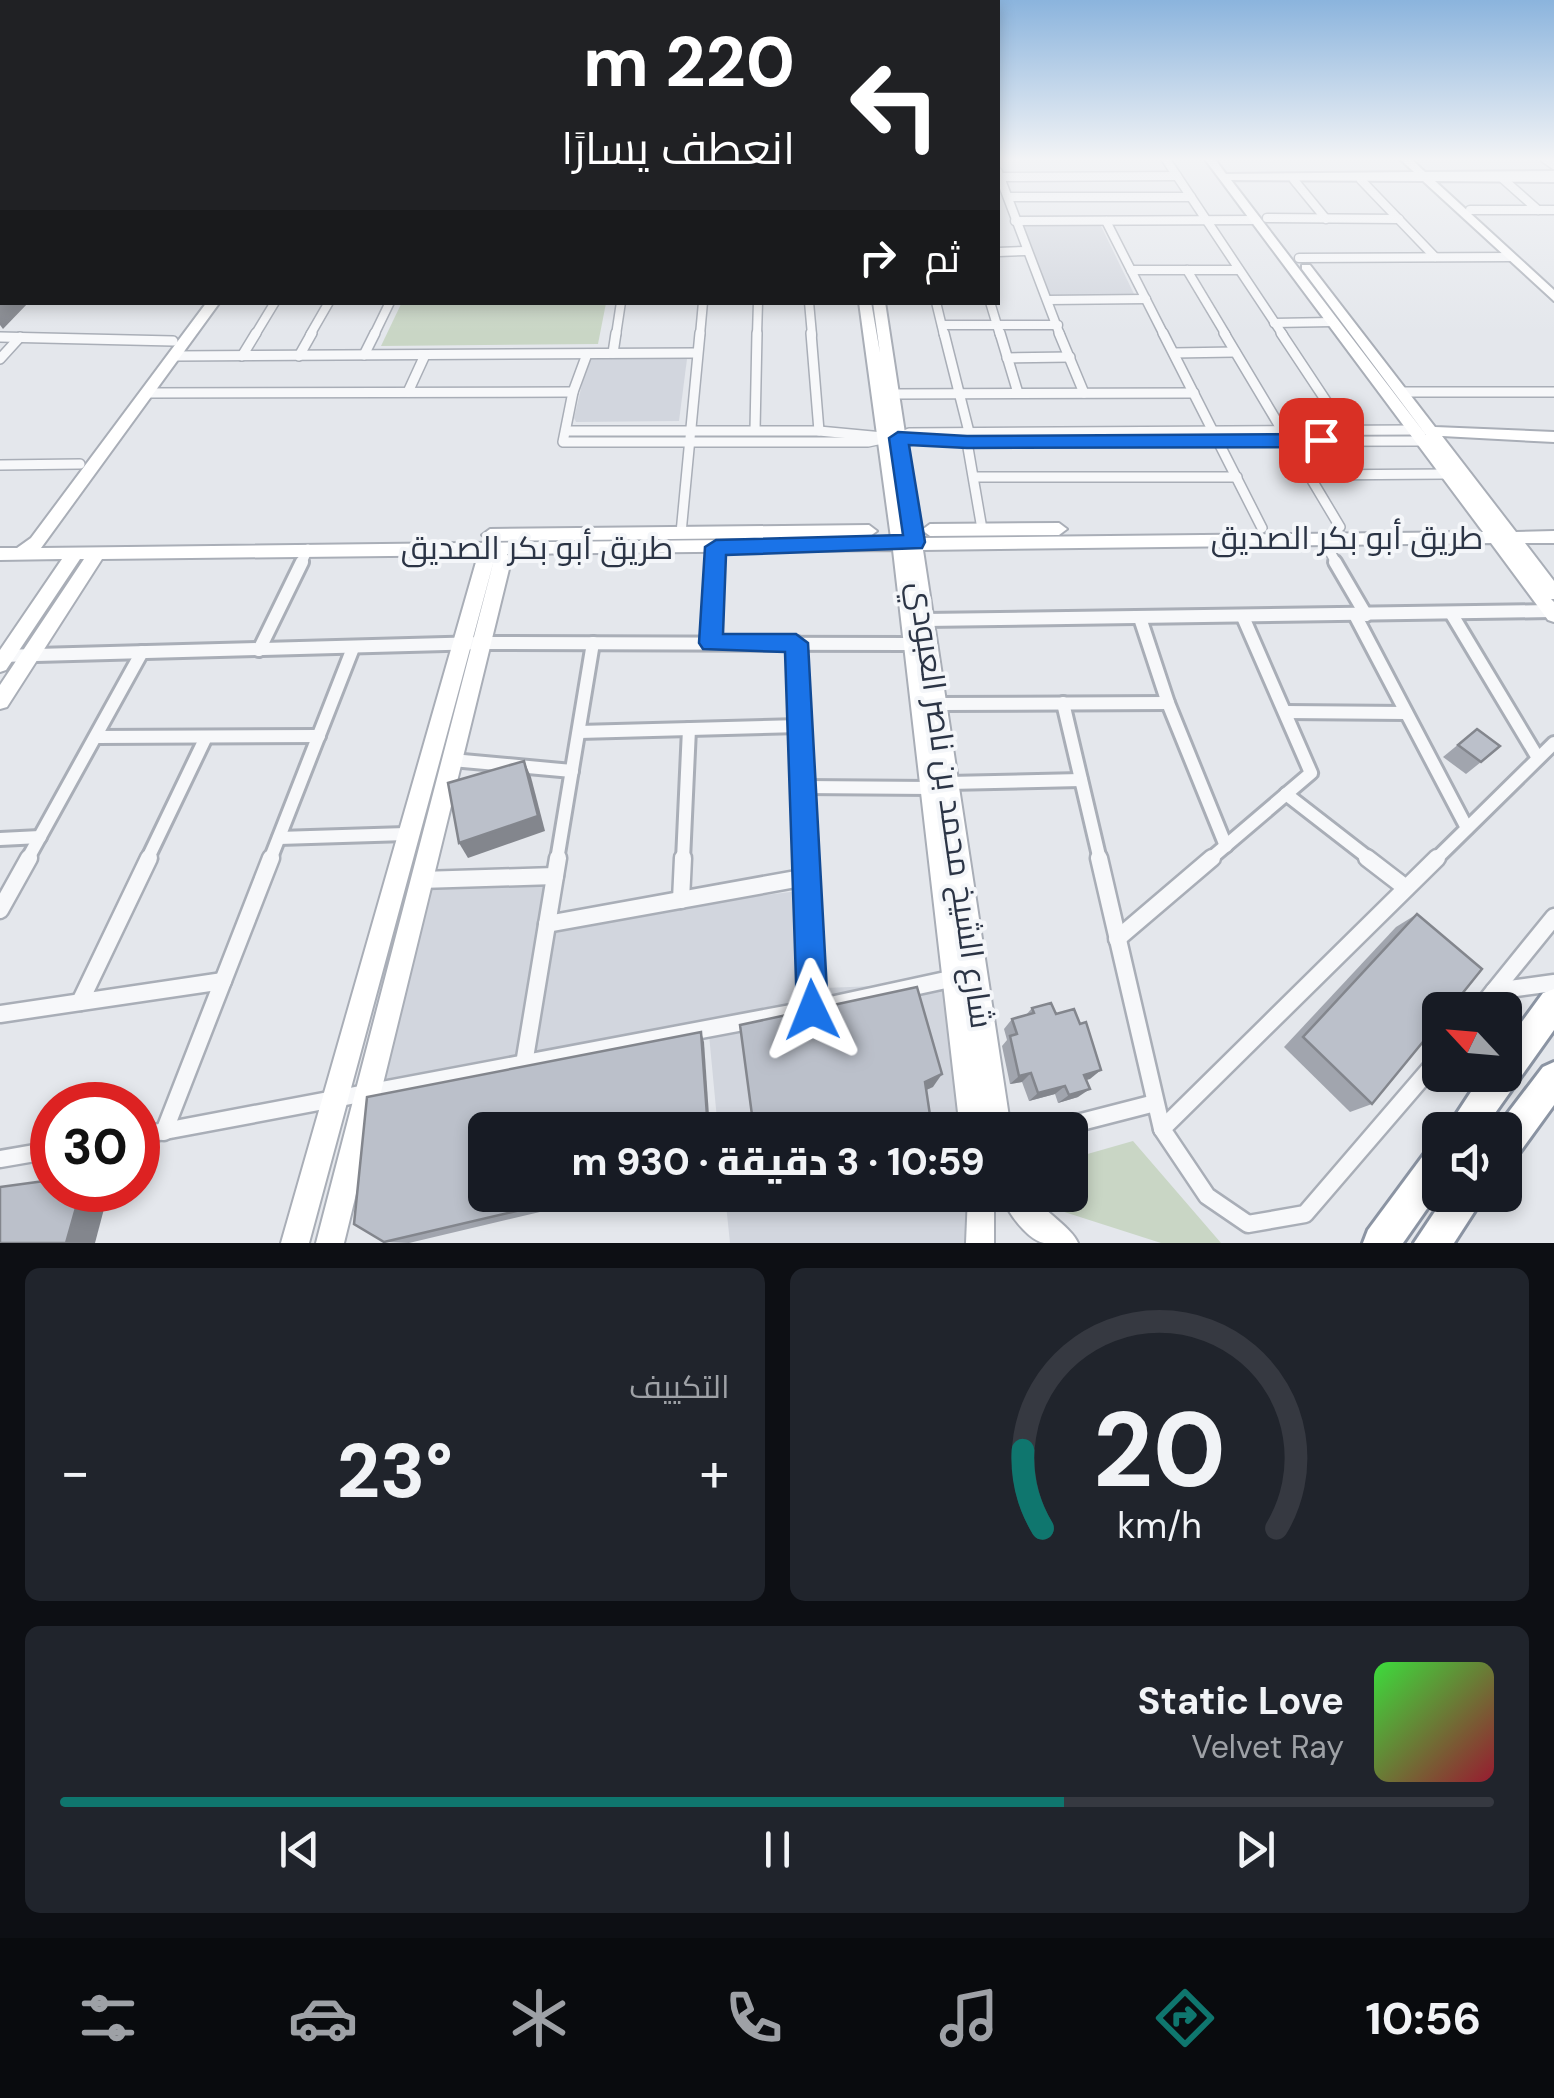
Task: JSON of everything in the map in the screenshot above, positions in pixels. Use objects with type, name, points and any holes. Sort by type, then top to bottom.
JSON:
[{"type":"highway","points":[[1522,1048],[1554,1004]]},
{"type":"highway","points":[[1522,1121],[1554,1078]]},
{"type":"highway","points":[[1380,1243],[1422,1186]]},
{"type":"highway","points":[[1432,1243],[1455,1212]]},
{"type":"street","points":[[1013,216],[1084,393]]},
{"type":"street","points":[[1203,216],[1346,431]]},
{"type":"street","points":[[1260,216],[1332,322],[1428,436],[1499,531],[1553,613]]},
{"type":"street","points":[[1396,216],[1435,257]]},
{"type":"street","points":[[1469,216],[1554,296]]},
{"type":"street","points":[[1477,216],[1554,286]]},
{"type":"street","points":[[1262,219],[1298,258],[1403,392],[1448,474],[1554,593]]},
{"type":"street","points":[[1015,222],[1399,219]]},
{"type":"street","points":[[1106,222],[1262,528]]},
{"type":"street","points":[[1000,252],[1025,251]]},
{"type":"street","points":[[1298,258],[1511,257]]},
{"type":"street","points":[[1131,270],[1240,270]]},
{"type":"street","points":[[1187,270],[1340,528]]},
{"type":"street","points":[[1048,300],[1146,299]]},
{"type":"street","points":[[27,546],[148,392],[201,305]]},
{"type":"street","points":[[27,546],[80,464],[211,305]]},
{"type":"street","points":[[242,356],[273,305]]},
{"type":"street","points":[[299,356],[327,305]]},
{"type":"street","points":[[364,355],[389,305]]},
{"type":"street","points":[[613,354],[621,305]]},
{"type":"street","points":[[680,533],[703,305]]},
{"type":"street","points":[[755,430],[758,305]]},
{"type":"street","points":[[809,305],[819,431]]},
{"type":"street","name":"شارع الشيخ محمد بن ناصر العبودي","points":[[866,305],[893,438],[906,536],[912,644],[995,1112]]},
{"type":"street","name":"شارع الشيخ محمد بن ناصر العبودي","points":[[879,305],[894,394],[893,438]]},
{"type":"street","points":[[937,305],[968,437],[982,529]]},
{"type":"street","points":[[991,305],[1018,393]]},
{"type":"street","points":[[1274,322],[1332,322]]},
{"type":"street","points":[[942,325],[1058,325]]},
{"type":"street","points":[[0,336],[242,356],[696,353]]},
{"type":"street","points":[[0,359],[20,337]]},
{"type":"street","points":[[1174,353],[1235,352]]},
{"type":"street","points":[[587,354],[573,392],[563,442],[868,442],[893,438]]},
{"type":"street","points":[[408,392],[426,355]]},
{"type":"street","points":[[1007,358],[1070,357]]},
{"type":"street","points":[[148,392],[573,392]]},
{"type":"street","points":[[894,394],[1194,392]]},
{"type":"street","points":[[1403,392],[1554,392]]},
{"type":"street","points":[[567,431],[819,431],[893,438],[1554,437]]},
{"type":"street","points":[[1284,436],[1346,431],[1554,446]]},
{"type":"street","points":[[0,464],[80,464]]},
{"type":"street","points":[[1308,475],[1448,474]]},
{"type":"street","points":[[974,477],[1236,477]]},
{"type":"street","name":"طريق أبو بكر الصديق","points":[[0,554],[27,546],[680,533],[1322,538],[1554,525]]},
{"type":"street","name":"طريق أبو بكر الصديق","points":[[0,542],[75,553],[716,547],[982,529],[1340,528],[1499,531],[1554,537]]},
{"type":"street","name":"شارع الشيخ محمد بن ناصر العبودي","points":[[906,536],[938,704],[940,786],[955,978],[971,1112]]},
{"type":"street","points":[[1322,538],[1406,713],[1467,828]]},
{"type":"street","points":[[711,643],[716,547]]},
{"type":"street","points":[[296,1243],[406,834],[503,561],[494,548]]},
{"type":"street","points":[[259,650],[308,549]]},
{"type":"street","points":[[0,700],[97,552]]},
{"type":"street","points":[[2,659],[75,553]]},
{"type":"street","points":[[925,620],[1553,613]]},
{"type":"street","points":[[1450,614],[1538,758]]},
{"type":"street","points":[[1118,939],[1311,773],[1243,617]]},
{"type":"street","points":[[1140,618],[1168,703],[1226,846]]},
{"type":"street","points":[[524,1064],[593,643]]},
{"type":"street","points":[[796,643],[812,1010]]},
{"type":"street","points":[[2,659],[30,655],[471,644],[912,644]]},
{"type":"street","points":[[330,1243],[452,760],[471,644]]},
{"type":"street","points":[[164,1132],[354,648]]},
{"type":"street","points":[[0,910],[142,652]]},
{"type":"street","points":[[1063,703],[1162,1129],[1207,1196],[1248,1224],[1305,1214],[1422,1078]]},
{"type":"street","points":[[938,704],[1168,703]]},
{"type":"street","points":[[1285,712],[1406,713]]},
{"type":"street","points":[[579,732],[800,726]]},
{"type":"street","points":[[681,900],[689,729]]},
{"type":"street","points":[[96,737],[319,736]]},
{"type":"street","points":[[80,1002],[206,737]]},
{"type":"street","points":[[1162,1129],[1554,743]]},
{"type":"street","points":[[452,760],[572,771]]},
{"type":"street","points":[[803,787],[1080,780]]},
{"type":"street","points":[[1286,794],[1406,888]]},
{"type":"street","points":[[279,838],[406,834]]},
{"type":"street","points":[[0,839],[40,838]]},
{"type":"street","points":[[420,880],[555,876]]},
{"type":"street","points":[[547,924],[807,877]]},
{"type":"street","points":[[1494,991],[1554,917]]},
{"type":"street","points":[[160,1133],[812,1010],[955,978]]},
{"type":"street","points":[[0,1014],[223,982]]},
{"type":"street","points":[[1494,991],[1554,982]]},
{"type":"street","points":[[1088,1120],[1156,1103]]},
{"type":"street","points":[[994,1106],[997,1112]]},
{"type":"street","points":[[0,1159],[30,1154]]},
{"type":"street","points":[[980,1243],[981,1212]]},
{"type":"street","points":[[1028,1212],[1064,1243]]},
{"type":"shaded area","points":[[1022,224],[1101,226],[1135,296],[1049,297]]},
{"type":"shaded area","points":[[588,359],[687,359],[679,421],[576,422]]},
{"type":"shaded area","points":[[548,882],[540,923],[798,891],[799,989],[950,983],[964,1112],[716,1112],[708,1024],[383,1084],[430,884]]},
{"type":"shaded area","points":[[727,1212],[972,1212],[971,1243],[730,1243]]},
{"type":"green space","points":[[401,305],[606,305],[598,344],[381,346]]},
{"type":"green space","points":[[1133,1141],[1221,1243],[1161,1243],[1064,1212],[1088,1212],[1088,1154]]},
{"type":"building","points":[[1477,729],[1500,746],[1481,762],[1458,745]]},
{"type":"building","points":[[524,761],[538,816],[459,843],[448,783]]},
{"type":"building","points":[[1417,914],[1482,969],[1463,992],[1422,992],[1422,1043],[1372,1104],[1303,1037]]},
{"type":"building","points":[[917,987],[942,1074],[925,1082],[930,1112],[752,1112],[740,1025]]},
{"type":"building","points":[[1051,1003],[1056,1014],[1074,1009],[1080,1024],[1086,1022],[1101,1070],[1084,1075],[1090,1089],[1069,1095],[1065,1086],[1038,1093],[1031,1073],[1019,1076],[1010,1036],[1017,1034],[1012,1019]]},
{"type":"building","points":[[701,1032],[707,1112],[468,1112],[468,1212],[512,1212],[384,1242],[354,1224],[367,1097]]},
{"type":"building","points":[[30,1183],[30,1212],[75,1212],[66,1243],[0,1243],[0,1187]]},
{"type":"route","points":[[812,1010],[796,643],[711,643],[716,547],[914,542],[898,438],[911,442],[1321,440]]}]
